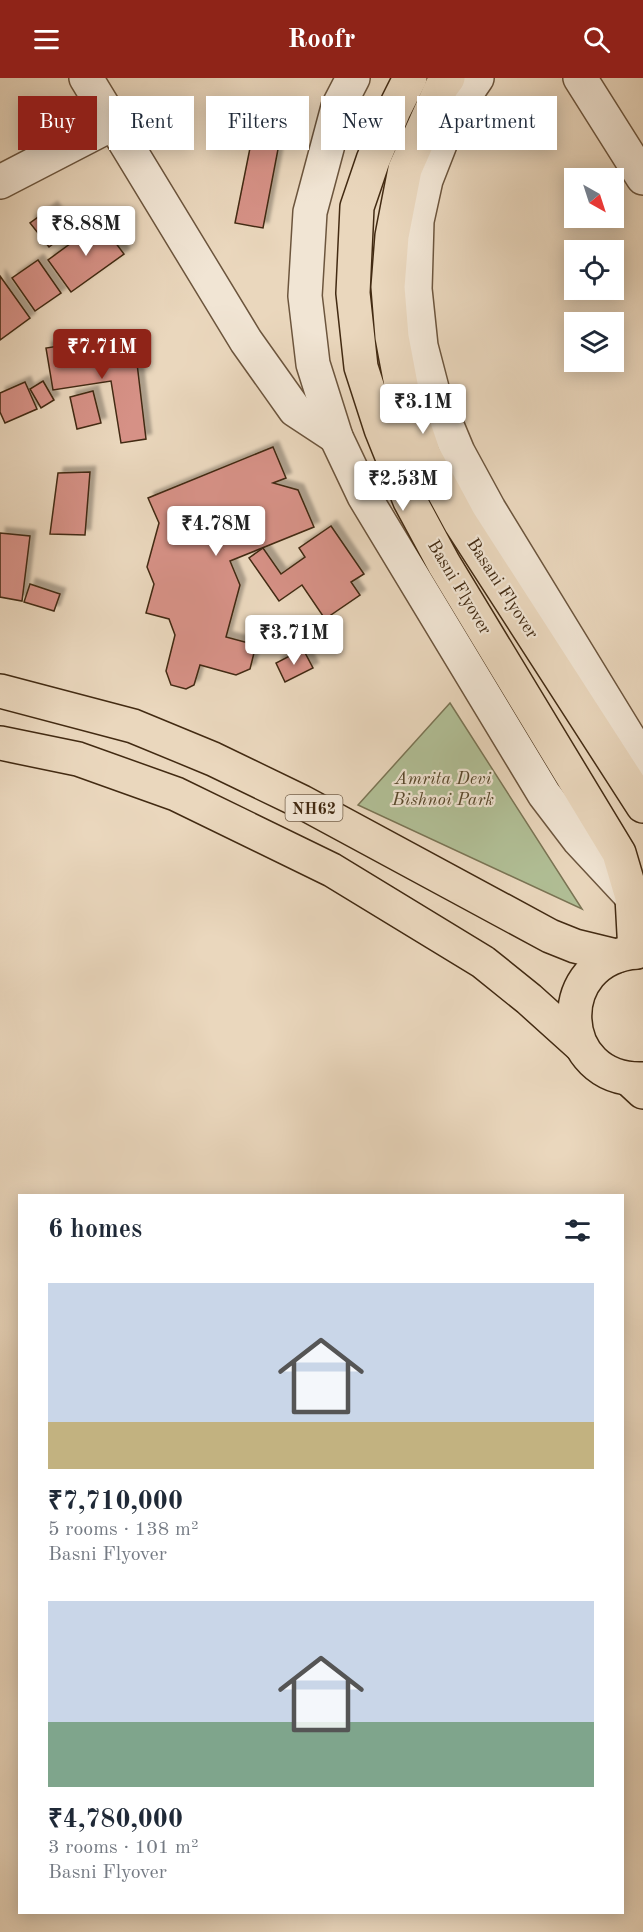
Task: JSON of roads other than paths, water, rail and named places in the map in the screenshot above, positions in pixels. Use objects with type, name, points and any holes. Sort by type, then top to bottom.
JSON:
[{"type":"main road","name":"Basni Flyover","points":[[410,78],[373,160],[357,207],[353,293],[361,367],[381,429],[411,501],[444,564],[619,852],[632,897]]},
{"type":"main road","name":"Basani Flyover","points":[[448,78],[442,86],[405,169],[392,236],[388,287],[392,337],[402,390],[424,455],[460,522],[639,785]]},
{"type":"main road","name":"NH62","points":[[0,691],[133,726],[213,759],[303,802],[550,936],[575,946],[631,953]]},
{"type":"main road","name":"NH62","points":[[0,743],[78,759],[176,794],[332,870],[483,962],[580,1045],[596,1065],[610,1073],[638,1083]]},
{"type":"main road","points":[[631,953],[632,897]]},
{"type":"main road","name":"NH62","points":[[580,1045],[573,1017],[578,993],[587,976],[631,953]]},
{"type":"street","points":[[87,78],[109,115]]},
{"type":"street","points":[[352,78],[338,107],[310,212],[305,296],[313,364],[336,437],[364,496],[544,794],[579,840],[632,897]]},
{"type":"street","points":[[477,78],[451,116],[426,180],[417,221],[415,289],[421,346],[433,392],[458,452],[639,785]]},
{"type":"street","points":[[580,78],[643,178]]},
{"type":"street","points":[[0,182],[109,126]]},
{"type":"street","points":[[130,150],[246,341],[294,410],[336,437]]},
{"type":"park label","name":"Amrita Devi Bishnoi Park","points":[[443,788]]}]
